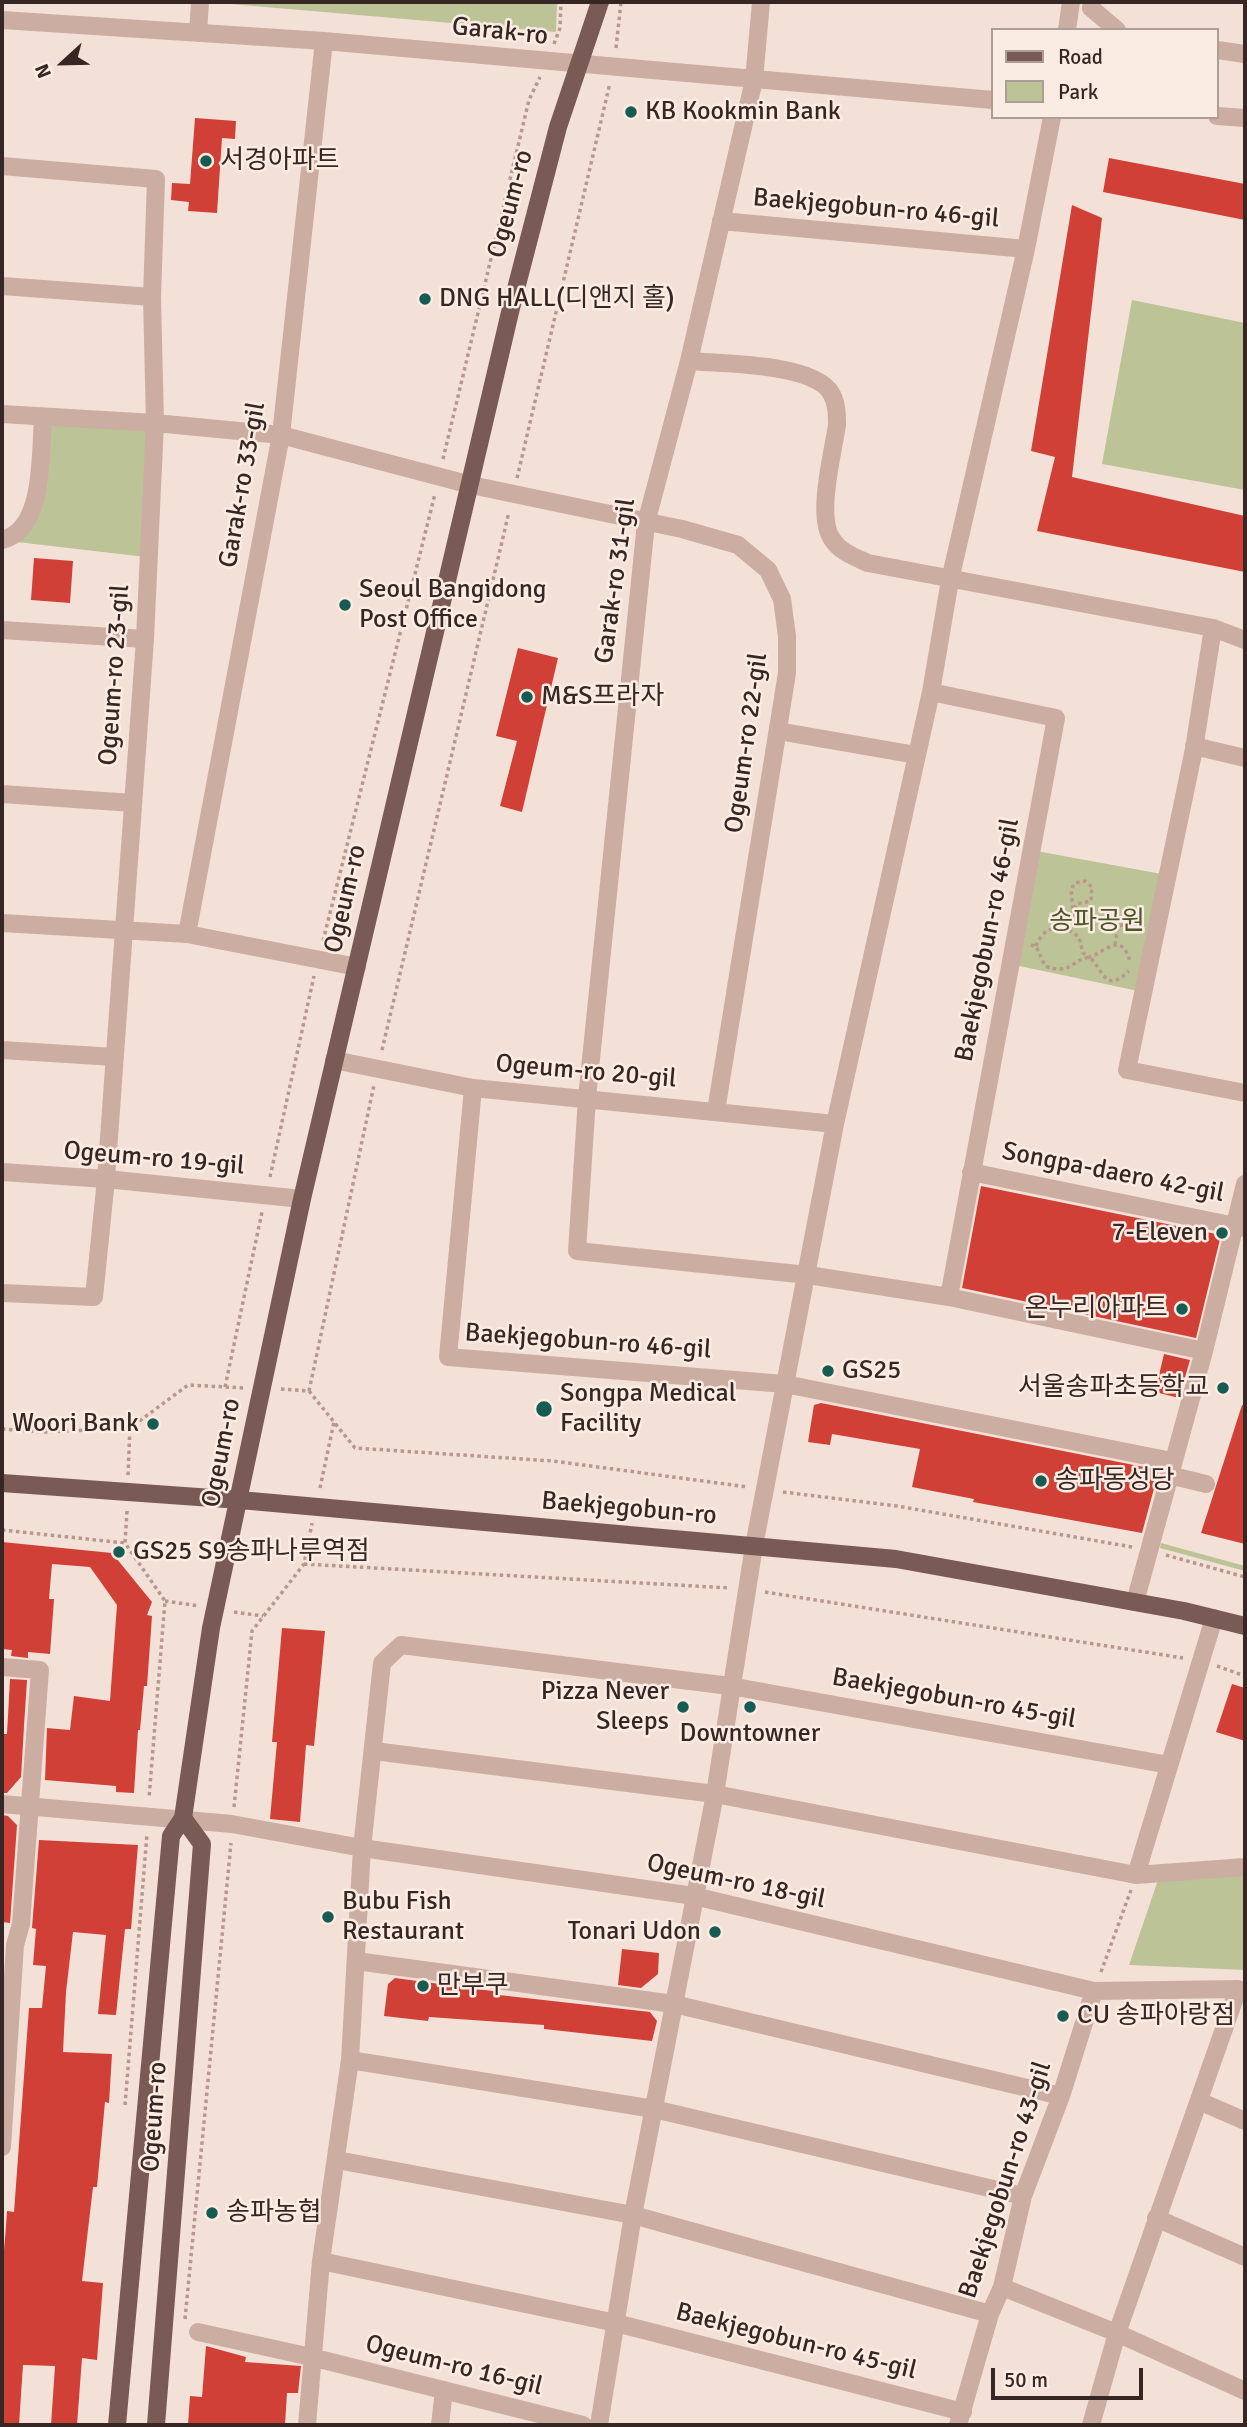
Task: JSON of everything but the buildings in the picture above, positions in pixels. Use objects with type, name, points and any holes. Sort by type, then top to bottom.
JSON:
[{"type":"main road","name":"Ogeum-ro","points":[[117,2425],[171,1836],[183,1818],[211,1628],[302,1199],[471,485],[510,308],[558,127],[600,2]]},
{"type":"main road","name":"Baekjegobun-ro","points":[[2,1483],[240,1500],[896,1559],[1135,1602],[1245,1626]]},
{"type":"main road","name":"Ogeum-ro","points":[[156,2425],[202,1844],[183,1818]]},
{"type":"street","points":[[198,33],[200,2]]},
{"type":"street","name":"Garak-ro 31-gil","points":[[587,1098],[646,523],[689,360],[754,80],[761,2]]},
{"type":"street","points":[[1067,28],[1071,2]]},
{"type":"street","points":[[1092,2],[1091,8],[1115,28]]},
{"type":"street","name":"Garak-ro","points":[[2,20],[324,41],[579,66],[992,100]]},
{"type":"street","name":"Garak-ro 33-gil","points":[[187,934],[281,435],[324,41]]},
{"type":"street","points":[[1219,50],[1245,54]]},
{"type":"street","points":[[1219,116],[1245,118]]},
{"type":"street","name":"Baekjegobun-ro 46-gil","points":[[754,1546],[835,1124],[931,692],[950,580],[1026,249],[1052,119]]},
{"type":"street","name":"Ogeum-ro 23-gil","points":[[2,166],[156,179],[152,296],[155,422],[145,639],[106,1178],[94,1297],[2,1293]]},
{"type":"street","name":"Baekjegobun-ro 46-gil","points":[[721,221],[1026,249]]},
{"type":"street","points":[[2,286],[152,296]]},
{"type":"street","points":[[689,360],[791,371],[815,378],[831,392],[837,410],[825,523],[832,539],[848,555],[868,563],[950,580],[1213,628],[1245,640]]},
{"type":"street","points":[[2,414],[155,422],[281,435],[471,485]]},
{"type":"street","points":[[2,541],[18,534],[31,517],[43,417]]},
{"type":"street","name":"Ogeum-ro 22-gil","points":[[471,485],[681,529],[738,545],[768,570],[782,599],[787,636],[787,673],[716,1111]]},
{"type":"street","points":[[1213,628],[1194,746],[1128,1070],[1245,1093]]},
{"type":"street","points":[[2,630],[145,639]]},
{"type":"street","name":"Baekjegobun-ro 46-gil","points":[[931,692],[1056,718],[948,1297]]},
{"type":"street","points":[[778,731],[916,755]]},
{"type":"street","points":[[1194,746],[1245,758]]},
{"type":"street","points":[[2,794],[133,803]]},
{"type":"street","points":[[2,923],[187,934],[357,967]]},
{"type":"street","points":[[2,1050],[115,1057]]},
{"type":"street","name":"Ogeum-ro 20-gil","points":[[334,1060],[474,1088],[835,1124]]},
{"type":"street","name":"Baekjegobun-ro 46-gil","points":[[474,1088],[448,1357],[785,1384],[1171,1468],[1206,1484]]},
{"type":"street","points":[[587,1098],[577,1251],[808,1275],[948,1297],[1204,1351]]},
{"type":"street","name":"Ogeum-ro 19-gil","points":[[2,1172],[106,1178],[302,1199]]},
{"type":"street","name":"Songpa-daero 42-gil","points":[[971,1172],[1240,1226]]},
{"type":"street","points":[[1135,1602],[1240,1226],[1245,1184]]},
{"type":"street","points":[[600,2425],[633,2215],[715,1794],[754,1546]]},
{"type":"street","points":[[1136,1875],[1214,1618]]},
{"type":"street","name":"Baekjegobun-ro 45-gil","points":[[374,1751],[382,1663],[401,1645],[730,1686],[1169,1765]]},
{"type":"street","points":[[2,1667],[40,1670],[21,1924],[8,1944],[3,2079],[7,2090],[2,2147]]},
{"type":"street","points":[[307,2425],[321,2261],[350,2060],[362,1848],[374,1751],[715,1794],[1136,1875],[1245,1867]]},
{"type":"street","name":"Ogeum-ro 18-gil","points":[[2,1804],[232,1824],[362,1848],[694,1896],[1094,1991],[1242,1990]]},
{"type":"street","points":[[356,1961],[674,2004],[1061,2096]]},
{"type":"street","points":[[1091,2425],[1117,2333],[1156,2218],[1242,1990]]},
{"type":"street","name":"Baekjegobun-ro 43-gil","points":[[961,2419],[990,2314],[1002,2287],[1023,2196],[1061,2096],[1094,1991]]},
{"type":"street","points":[[350,2060],[654,2109],[1023,2196]]},
{"type":"street","points":[[1199,2101],[1245,2121]]},
{"type":"street","points":[[337,2160],[633,2215],[990,2314]]},
{"type":"street","points":[[1156,2218],[1245,2257]]},
{"type":"street","name":"Baekjegobun-ro 45-gil","points":[[321,2261],[616,2323],[961,2419]]},
{"type":"street","points":[[1002,2287],[1117,2333],[1245,2391]]},
{"type":"street","name":"Ogeum-ro 16-gil","points":[[191,2331],[311,2357],[583,2425]]},
{"type":"street","points":[[440,2425],[444,2390]]},
{"type":"path","points":[[2,1429],[45,1432],[131,1428],[188,1385],[225,1387],[318,960],[439,477],[529,100],[560,28],[561,2]]},
{"type":"path","points":[[621,2],[614,69],[377,1068],[309,1391],[355,1448],[553,1461],[897,1506],[1149,1550],[1245,1577]]},
{"type":"path","points":[[1066,928],[1073,913],[1076,904],[1091,901],[1092,887],[1084,881],[1075,883],[1070,889],[1073,913]]},
{"type":"path","points":[[1073,913],[1118,926],[1139,921],[1157,925]]},
{"type":"path","points":[[1115,945],[1118,926]]},
{"type":"path","points":[[1066,928],[1048,930],[1040,937],[1036,946],[1045,966],[1066,970],[1089,957],[1095,956],[1107,946],[1115,945],[1128,956],[1131,967],[1119,979],[1109,980],[1101,976],[1089,957],[1083,953],[1079,937],[1066,928]]},
{"type":"path","points":[[1014,941],[1036,946]]},
{"type":"path","points":[[2,1530],[125,1543],[165,1601],[125,2106]]},
{"type":"path","points":[[191,2331],[232,1824],[252,1631],[304,1564],[748,1589],[1200,1661],[1245,1676]]},
{"type":"path","points":[[1094,1991],[1136,1875]]},
{"type":"green space","points":[[207,2],[557,2],[556,32]]},
{"type":"green space","points":[[1132,300],[1245,323],[1245,490],[1102,464]]},
{"type":"green space","points":[[48,422],[155,429],[146,557],[17,542],[34,520],[38,505]]},
{"type":"green space","name":"송파공원","points":[[1031,850],[1167,875],[1143,992],[1010,964]]},
{"type":"green space","points":[[1161,1543],[1245,1566],[1245,1571],[1160,1548]]},
{"type":"green space","points":[[1245,1871],[1245,1970],[1129,1965],[1159,1877]]},
{"type":"place","name":"KB Kookmin Bank","points":[[631,112]]},
{"type":"place","name":"서경아파트","points":[[206,161]]},
{"type":"place","name":"DNG HALL(디앤지 홀)","points":[[425,299]]},
{"type":"place","name":"Seoul Bangidong Post Office","points":[[345,605]]},
{"type":"place","name":"M&S프라자","points":[[527,697]]},
{"type":"place","name":"7-Eleven","points":[[1222,1233]]},
{"type":"place","name":"온누리아파트","points":[[1182,1309]]},
{"type":"place","name":"GS25","points":[[828,1371]]},
{"type":"place","name":"서울송파초등학교","points":[[1223,1388]]},
{"type":"place","name":"Songpa Medical Facility","points":[[544,1409]]},
{"type":"place","name":"Woori Bank","points":[[153,1424]]},
{"type":"place","name":"송파동성당","points":[[1041,1481]]},
{"type":"place","name":"GS25 S9송파나루역점","points":[[119,1552]]},
{"type":"place","name":"Pizza Never Sleeps","points":[[683,1707]]},
{"type":"place","name":"Downtowner","points":[[750,1707]]},
{"type":"place","name":"Bubu Fish Restaurant","points":[[328,1917]]},
{"type":"place","name":"Tonari Udon","points":[[715,1932]]},
{"type":"place","name":"만부쿠","points":[[423,1986]]},
{"type":"place","name":"CU 송파아랑점","points":[[1063,2016]]},
{"type":"place","name":"송파농협","points":[[212,2213]]}]
